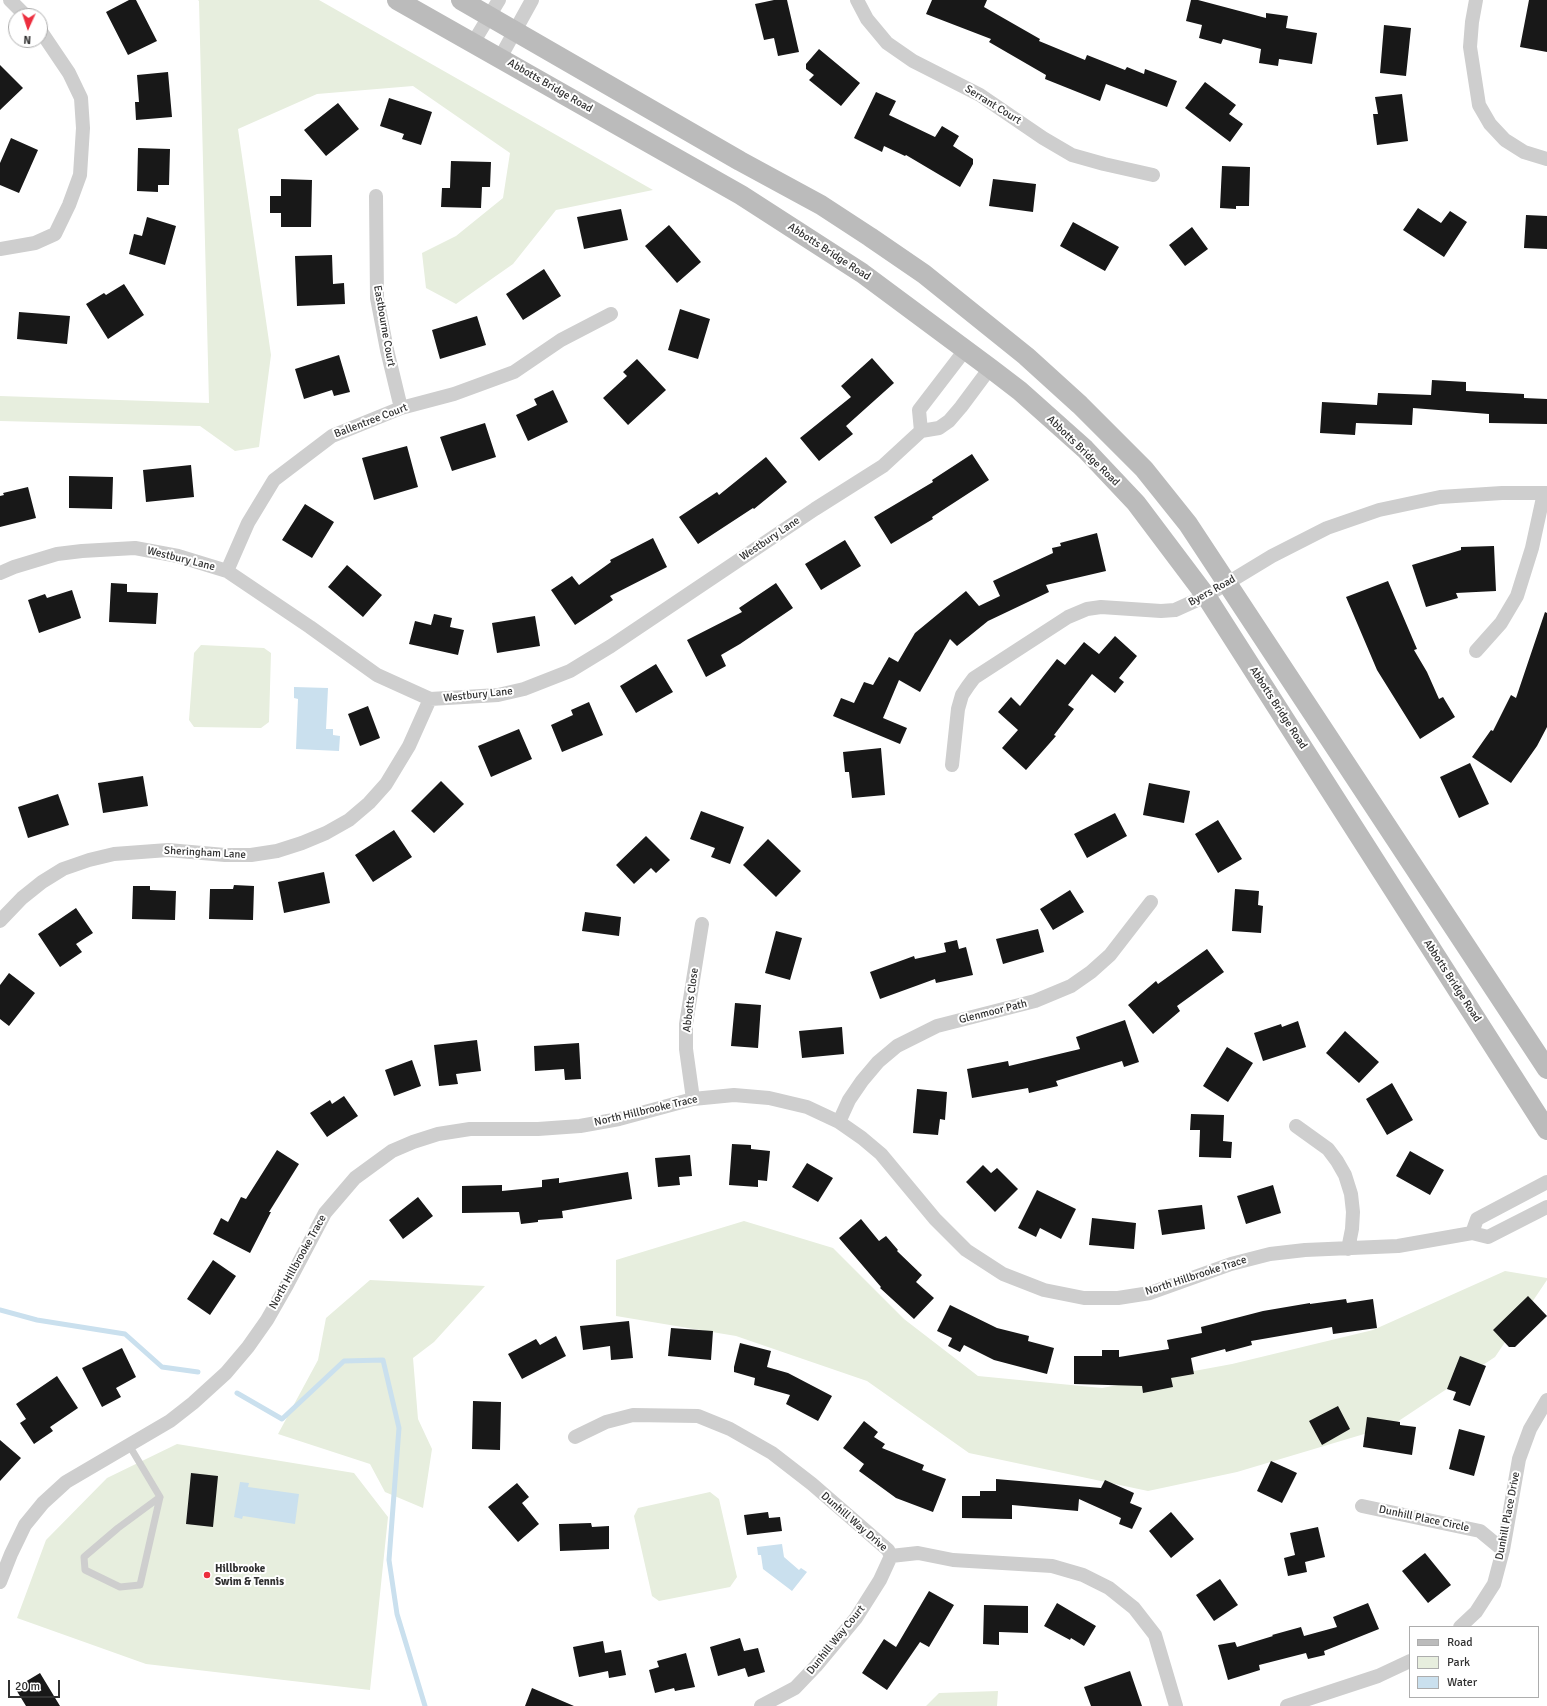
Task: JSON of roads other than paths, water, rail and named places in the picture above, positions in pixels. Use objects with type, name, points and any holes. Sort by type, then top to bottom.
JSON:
[{"type":"main road","name":"Abbotts Bridge Road","points":[[396,0],[748,199],[862,273],[1020,391],[1085,449],[1131,497],[1206,596],[1547,1130]]},
{"type":"main road","points":[[461,0],[494,8],[515,31],[740,161],[821,205],[924,274],[1026,356],[1080,405],[1144,469],[1188,524],[1547,1069]]},
{"type":"street","points":[[10,0],[18,8]]},
{"type":"street","points":[[500,58],[532,0]]},
{"type":"street","name":"Serrant Court","points":[[857,0],[867,19],[887,43],[913,61],[980,95],[1043,138],[1072,155],[1153,175]]},
{"type":"street","points":[[1474,0],[1470,47],[1479,105],[1490,124],[1505,140],[1524,152],[1547,159]]},
{"type":"street","points":[[473,43],[494,8]]},
{"type":"street","points":[[0,250],[35,243],[55,234],[69,205],[80,175],[83,128],[81,98],[69,73],[48,42]]},
{"type":"street","name":"Eastbourne Court","points":[[376,196],[377,298],[387,350],[401,408]]},
{"type":"street","name":"Ballentree Court","points":[[227,571],[248,523],[274,480],[332,436],[401,408],[454,394],[514,372],[561,340],[610,314]]},
{"type":"street","points":[[966,350],[919,410],[921,431],[940,428],[949,420],[990,368]]},
{"type":"street","name":"Westbury Lane","points":[[0,573],[14,567],[57,554],[82,551],[136,548],[178,556],[227,571],[377,675],[430,699],[498,695],[524,689],[570,671],[611,646],[815,509],[883,466],[921,431]]},
{"type":"street","name":"Byers Road","points":[[952,765],[958,708],[962,695],[974,678],[1068,617],[1087,609],[1101,607],[1161,612],[1175,610],[1206,596],[1272,556],[1327,528],[1379,510],[1440,497],[1502,493],[1545,493]]},
{"type":"street","points":[[1476,651],[1501,623],[1517,596],[1532,548],[1545,493]]},
{"type":"street","name":"Sheringham Lane","points":[[0,921],[22,898],[42,882],[63,869],[89,860],[114,854],[168,850],[225,855],[251,855],[277,851],[326,833],[349,820],[369,803],[386,784],[409,746],[430,699]]},
{"type":"street","name":"Glenmoor Path","points":[[839,1122],[849,1100],[862,1081],[878,1062],[898,1046],[937,1026],[1035,1001],[1071,986],[1091,972],[1110,955],[1151,902]]},
{"type":"street","name":"Abbotts Close","points":[[693,1099],[686,1048],[686,1024],[702,924]]},
{"type":"street","name":"North Hillbrooke Trace","points":[[0,1582],[25,1525],[43,1503],[66,1482],[170,1421],[193,1404],[226,1373],[248,1347],[267,1320],[325,1213],[354,1178],[392,1152],[413,1142],[438,1134],[470,1129],[538,1129],[580,1126],[619,1119],[693,1099],[734,1095],[769,1098],[807,1107],[839,1122],[862,1138],[881,1154],[935,1219],[966,1250],[1003,1274],[1044,1290],[1084,1298],[1118,1298],[1150,1292],[1231,1264],[1265,1256],[1305,1250],[1398,1246],[1472,1234],[1488,1237],[1547,1207]]},
{"type":"street","points":[[1296,1126],[1328,1149],[1345,1175],[1351,1194],[1353,1212],[1352,1230],[1348,1249]]},
{"type":"street","points":[[1472,1234],[1477,1219],[1547,1182]]},
{"type":"street","name":"Dunhill Place Drive","points":[[1461,1626],[1476,1612],[1494,1584],[1504,1550],[1519,1459],[1530,1429],[1547,1400]]},
{"type":"street","name":"Dunhill Way Drive","points":[[575,1437],[606,1422],[633,1415],[698,1416],[730,1429],[772,1453],[828,1498],[888,1550],[892,1556],[918,1553],[953,1560],[1052,1566],[1083,1575],[1109,1588],[1134,1608],[1155,1635],[1176,1706]]},
{"type":"street","name":"Dunhill Place Circle","points":[[1362,1506],[1480,1531],[1504,1550]]},
{"type":"street","name":"Dunhill Way Court","points":[[761,1706],[795,1688],[816,1666],[856,1618],[880,1580],[892,1556]]},
{"type":"street","points":[[1287,1706],[1378,1676],[1409,1661]]},
{"type":"lane","points":[[129,1445],[160,1497],[140,1585],[120,1587],[85,1570],[84,1557],[118,1528],[160,1497]]},
{"type":"water","points":[[294,687],[328,688],[326,729],[333,729],[333,735],[340,736],[339,751],[296,749],[298,699],[294,698]]},
{"type":"water","points":[[240,1482],[249,1483],[248,1487],[299,1494],[295,1524],[243,1516],[242,1519],[234,1517]]},
{"type":"water","points":[[782,1544],[784,1557],[799,1570],[801,1568],[807,1572],[792,1591],[763,1569],[761,1555],[758,1555],[757,1547]]},
{"type":"waterway","points":[[0,1310],[37,1320],[125,1334],[162,1367],[198,1372]]},
{"type":"waterway","points":[[237,1393],[282,1419],[344,1361],[383,1360],[399,1428],[389,1560],[397,1614],[425,1706]]},
{"type":"place","name":"Hillbrooke Swim & Tennis","points":[[207,1575]]}]
